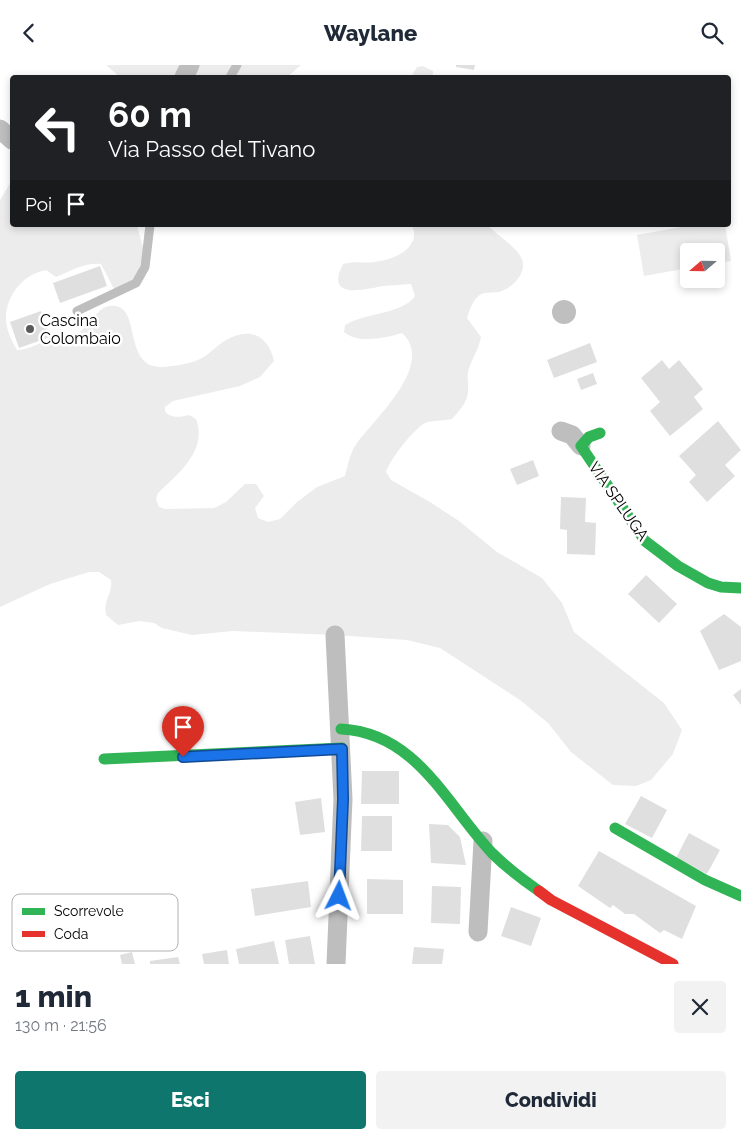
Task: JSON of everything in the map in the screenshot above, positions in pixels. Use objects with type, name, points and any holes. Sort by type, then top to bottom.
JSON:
[{"type":"street","points":[[0,129],[10,138]]},
{"type":"street","name":"VIA SPLUGA","points":[[561,431],[572,435],[581,446],[645,541],[673,563],[708,583],[722,587],[741,588]]},
{"type":"street","name":"VIA SPLUGA","points":[[581,446],[589,437],[600,433]]},
{"type":"street","points":[[335,635],[343,799],[336,964]]},
{"type":"street","points":[[341,729],[359,730],[385,739],[401,750],[431,776],[492,853],[522,879],[551,900],[673,964]]},
{"type":"street","points":[[104,759],[342,749]]},
{"type":"street","points":[[615,828],[705,880],[741,896]]},
{"type":"street","points":[[478,932],[483,841]]},
{"type":"lane","points":[[77,311],[136,283],[145,267],[150,227]]},
{"type":"shaded area","points":[[106,65],[301,65],[289,75],[118,75]]},
{"type":"shaded area","points":[[423,66],[433,71],[433,75],[412,75],[417,67]]},
{"type":"shaded area","points":[[10,183],[10,227],[138,227],[144,252],[137,278],[114,289],[101,264],[84,266],[56,277],[46,270],[38,272],[23,281],[12,295],[6,312],[7,329],[17,350],[48,340],[63,341],[82,330],[98,312],[110,306],[120,308],[127,314],[137,348],[142,358],[150,365],[164,367],[194,361],[202,358],[226,340],[243,334],[257,336],[263,340],[271,352],[274,361],[260,377],[240,386],[173,401],[165,407],[167,414],[179,417],[189,415],[196,419],[199,430],[198,441],[189,461],[158,493],[156,499],[159,507],[165,509],[214,508],[226,502],[245,484],[256,484],[264,496],[255,508],[258,518],[268,522],[280,519],[297,502],[317,487],[345,476],[349,459],[355,447],[399,390],[412,360],[411,346],[402,333],[388,337],[364,339],[350,336],[344,332],[345,325],[353,321],[393,310],[409,302],[415,296],[411,284],[358,290],[343,288],[339,283],[339,276],[343,264],[381,261],[397,256],[404,252],[413,241],[412,227],[489,227],[511,245],[523,261],[521,274],[508,288],[500,292],[482,294],[477,297],[467,318],[481,337],[468,372],[468,392],[464,403],[452,419],[428,422],[420,427],[397,452],[386,472],[391,480],[430,502],[459,521],[497,552],[542,578],[562,603],[574,632],[664,703],[682,730],[673,754],[651,780],[636,786],[613,785],[571,752],[548,723],[520,700],[440,648],[407,640],[233,631],[192,635],[162,628],[154,623],[139,621],[118,625],[106,615],[105,609],[111,589],[111,580],[99,572],[89,572],[50,584],[0,607],[0,200]]},
{"type":"shaded area","points":[[681,227],[725,227],[731,261],[725,262],[725,243],[680,243],[680,270],[644,276],[637,235]]},
{"type":"shaded area","points":[[564,300],[572,304],[576,312],[572,320],[564,324],[556,320],[552,312],[556,304]]},
{"type":"building","points":[[456,65],[475,65],[474,70],[456,67]]},
{"type":"building","points":[[100,266],[107,286],[60,303],[53,283]]},
{"type":"building","name":"Cascina Colombaio","points":[[41,311],[50,337],[19,348],[10,322]]},
{"type":"building","points":[[590,343],[597,362],[554,378],[547,360]]},
{"type":"building","points":[[662,360],[669,369],[679,360],[703,389],[694,397],[703,409],[670,436],[650,411],[660,402],[641,378]]},
{"type":"building","points":[[593,373],[597,384],[581,390],[577,379]]},
{"type":"building","points":[[718,421],[741,450],[725,465],[735,476],[707,502],[689,482],[696,475],[679,456]]},
{"type":"building","points":[[533,460],[539,476],[517,485],[510,469]]},
{"type":"building","points":[[561,497],[586,498],[585,522],[596,523],[595,555],[567,554],[567,530],[560,529]]},
{"type":"building","points":[[646,575],[677,604],[659,623],[628,594]]},
{"type":"building","points":[[724,614],[741,627],[741,661],[719,670],[700,631]]},
{"type":"building","points":[[741,689],[741,705],[733,695]]},
{"type":"building","points":[[362,771],[399,771],[399,804],[361,804]]},
{"type":"building","points":[[641,796],[667,810],[652,838],[625,824]]},
{"type":"building","points":[[321,798],[325,832],[300,835],[295,802]]},
{"type":"building","points":[[362,816],[392,816],[392,851],[361,851]]},
{"type":"building","points":[[429,824],[448,825],[460,837],[466,865],[431,863]]},
{"type":"building","points":[[689,833],[720,850],[707,874],[676,858]]},
{"type":"building","points":[[599,851],[696,906],[682,939],[664,930],[660,933],[634,914],[625,914],[613,905],[610,908],[578,886]]},
{"type":"building","points":[[367,879],[403,880],[403,914],[367,914]]},
{"type":"building","points":[[308,881],[311,907],[255,916],[251,889]]},
{"type":"building","points":[[432,886],[461,887],[460,924],[431,923]]},
{"type":"building","points":[[511,907],[541,918],[531,946],[501,936]]},
{"type":"building","points":[[310,936],[315,964],[289,964],[285,940]]},
{"type":"building","points":[[274,941],[279,964],[239,964],[236,949]]},
{"type":"building","points":[[414,947],[444,949],[442,964],[412,964]]},
{"type":"building","points":[[227,950],[229,964],[204,964],[202,954]]},
{"type":"building","points":[[132,952],[135,964],[122,964],[120,955]]},
{"type":"building","points":[[178,957],[180,964],[150,964],[150,961]]},
{"type":"traffic: fast","points":[[600,433],[589,437],[581,446],[645,541],[678,566],[708,583],[721,587],[741,588]]},
{"type":"traffic: fast","points":[[341,729],[367,733],[390,743],[410,757],[428,774],[492,853],[539,891]]},
{"type":"traffic: fast","points":[[104,759],[342,748]]},
{"type":"traffic: fast","points":[[615,828],[705,880],[741,896]]},
{"type":"traffic: jam","points":[[539,891],[551,900],[673,964]]},
{"type":"place","name":"Cascina Colombaio","points":[[30,329]]},
{"type":"route","points":[[183,757],[342,749],[343,799],[339,896]]}]
